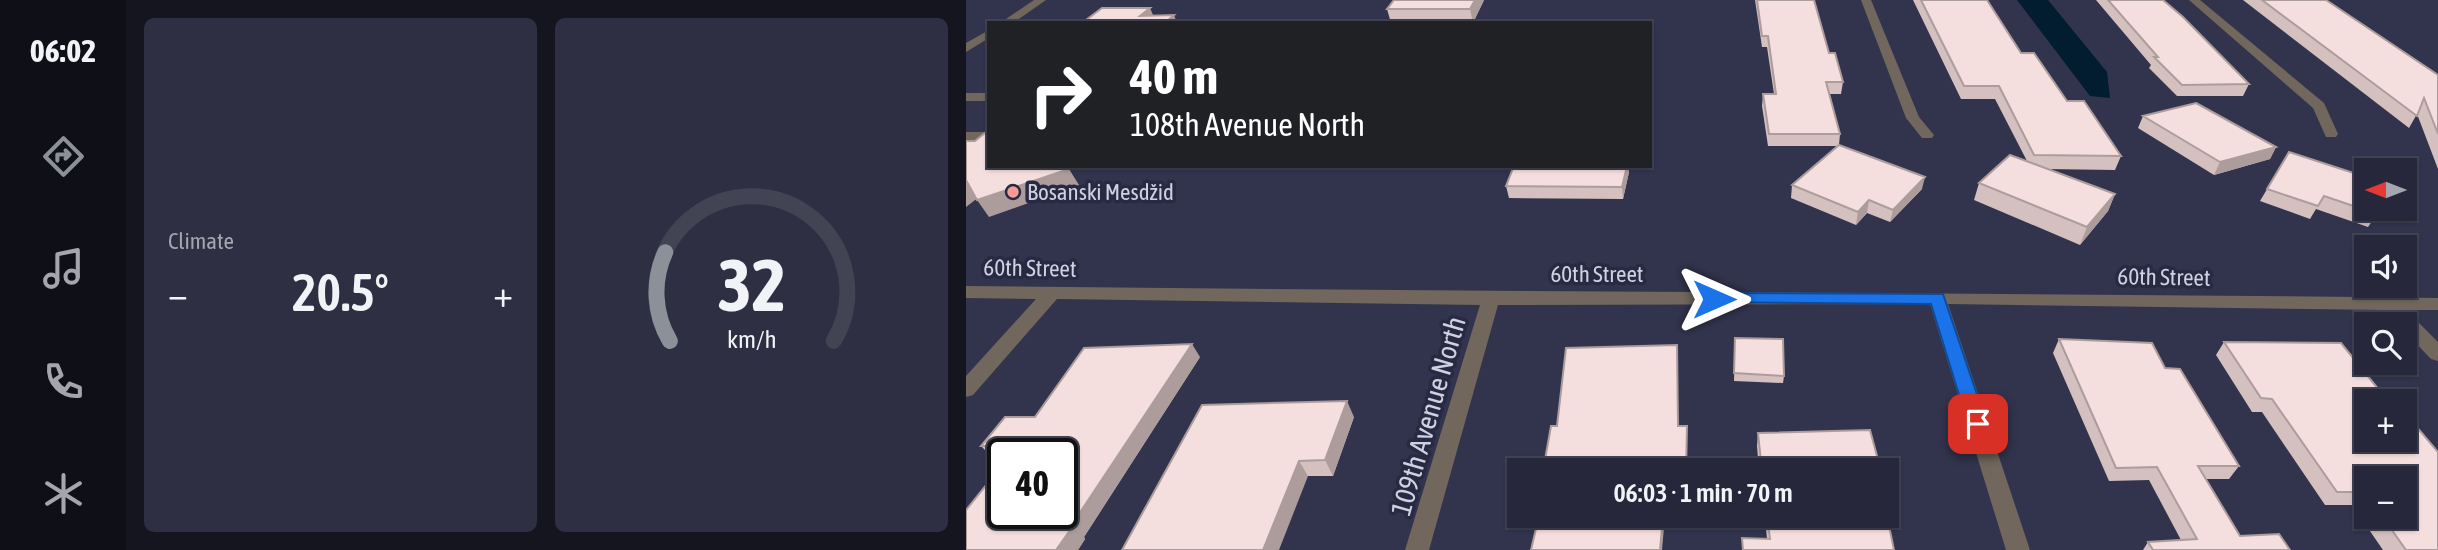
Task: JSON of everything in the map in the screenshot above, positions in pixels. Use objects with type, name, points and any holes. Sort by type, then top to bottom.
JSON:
[{"type":"street","points":[[1008,21],[1041,0]]},
{"type":"street","points":[[1866,0],[1913,118],[1927,135]]},
{"type":"street","points":[[2194,0],[2319,106],[2330,134]]},
{"type":"street","points":[[966,48],[987,34]]},
{"type":"street","points":[[966,97],[987,97]]},
{"type":"street","points":[[966,136],[987,136]]},
{"type":"street","name":"60th Street","points":[[966,292],[1492,299],[1937,298],[2438,304]]},
{"type":"street","points":[[966,388],[1054,292]]},
{"type":"street","points":[[1937,298],[2018,550]]},
{"type":"street","name":"109th Avenue North","points":[[1417,550],[1492,299]]},
{"type":"street","points":[[2389,304],[2438,354]]},
{"type":"water","points":[[2017,0],[2048,0],[2107,72],[2110,98],[2090,96]]},
{"type":"building","points":[[1394,0],[1475,0],[1470,9],[1387,9]]},
{"type":"building","points":[[1757,0],[1814,0],[1829,53],[1835,53],[1843,82],[1826,82],[1840,134],[1769,134],[1763,94],[1776,94],[1768,36],[1762,36]]},
{"type":"building","points":[[1921,0],[1987,0],[2021,53],[2034,53],[2067,101],[2084,101],[2121,156],[2034,155],[1999,86],[1964,86]]},
{"type":"building","points":[[2108,0],[2163,0],[2249,84],[2182,85],[2154,57],[2158,57]]},
{"type":"building","points":[[2262,0],[2326,0],[2438,75],[2438,134],[2424,98],[2417,116]]},
{"type":"building","points":[[1102,8],[1150,8],[1140,16],[1174,15],[1167,21],[1085,21]]},
{"type":"building","points":[[2196,103],[2276,147],[2220,162],[2143,116]]},
{"type":"building","points":[[987,132],[987,168],[1069,169],[977,200],[966,180],[966,141],[975,141]]},
{"type":"building","points":[[1839,145],[1925,177],[1893,210],[1869,200],[1858,212],[1792,185]]},
{"type":"building","points":[[2289,152],[2354,173],[2354,206],[2324,196],[2318,206],[2267,189]]},
{"type":"building","points":[[2010,155],[2115,194],[2087,227],[1979,183]]},
{"type":"building","points":[[1513,168],[1627,168],[1622,187],[1506,186]]},
{"type":"building","points":[[1735,338],[1783,339],[1784,376],[1734,373]]},
{"type":"building","points":[[2059,339],[2152,343],[2165,368],[2180,369],[2239,466],[2198,466],[2240,536],[2279,534],[2290,550],[2153,550],[2148,542],[2197,539],[2157,467],[2116,468]]},
{"type":"building","points":[[2224,342],[2341,343],[2354,359],[2354,375],[2367,375],[2378,389],[2354,389],[2354,452],[2417,452],[2417,427],[2438,452],[2438,550],[2406,550],[2391,529],[2417,529],[2417,466],[2354,466],[2354,492],[2337,492],[2272,399],[2261,398]]},
{"type":"building","points":[[1192,344],[1078,515],[1078,438],[988,438],[1005,417],[1035,417],[1084,348]]},
{"type":"building","points":[[1677,345],[1678,426],[1687,426],[1686,458],[1545,458],[1551,426],[1557,426],[1566,348]]},
{"type":"building","points":[[1347,401],[1325,460],[1299,461],[1263,550],[1122,550],[1202,405]]},
{"type":"building","points":[[1870,430],[1878,458],[1761,458],[1758,433]]},
{"type":"building","points":[[987,484],[987,529],[1071,529],[1056,550],[966,550],[966,510]]},
{"type":"building","points":[[1536,528],[1662,528],[1660,550],[1531,550]]},
{"type":"building","points":[[1769,528],[1889,528],[1894,550],[1743,550],[1742,538],[1770,539]]},
{"type":"place","name":"Bosanski Mesdžid","points":[[1013,192]]},
{"type":"route","points":[[1714,299],[1937,298],[1978,424]]}]
